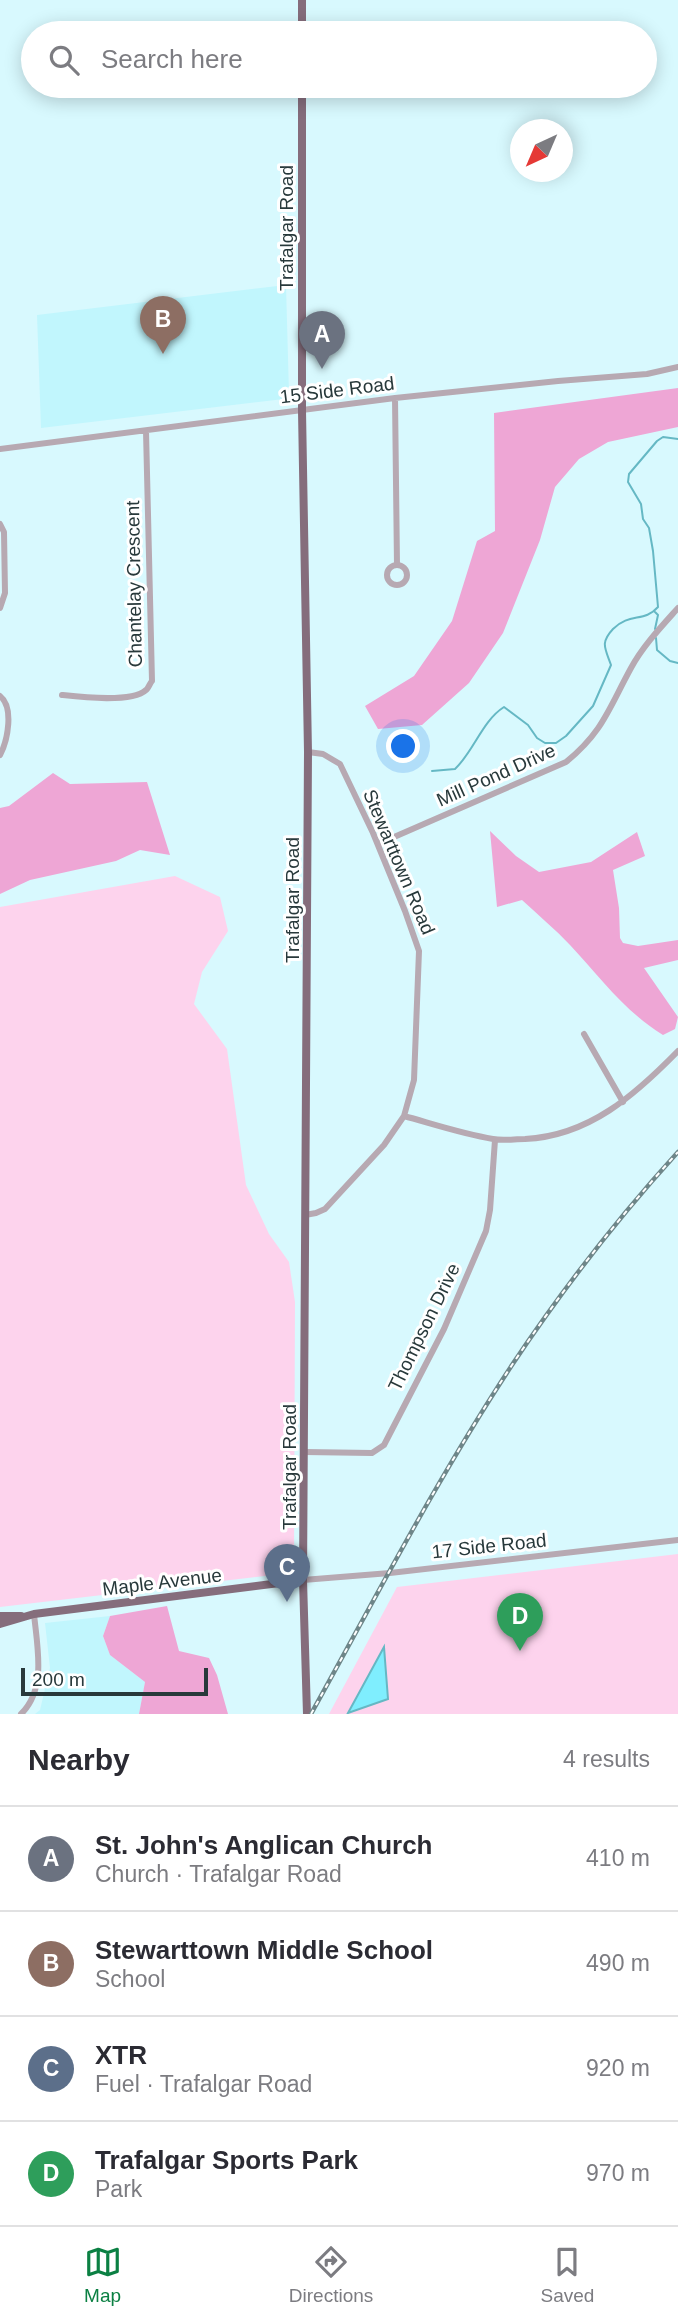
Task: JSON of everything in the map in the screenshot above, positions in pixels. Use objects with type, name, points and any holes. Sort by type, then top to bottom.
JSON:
[{"type":"main road","points":[[302,0],[302,21]]},
{"type":"main road","name":"Trafalgar Road","points":[[302,98],[302,411],[308,752],[303,1580],[307,1714]]},
{"type":"main road","name":"Maple Avenue","points":[[0,1624],[34,1614],[303,1580]]},
{"type":"main road","name":"Maple Avenue","points":[[0,1616],[24,1616]]},
{"type":"street","name":"15 Side Road","points":[[0,449],[395,398],[647,374],[678,368]]},
{"type":"street","points":[[395,398],[397,565]]},
{"type":"street","name":"Chantelay Crescent","points":[[62,695],[89,698],[137,695],[147,690],[152,681],[146,431]]},
{"type":"street","points":[[0,524],[4,532],[5,593],[0,608]]},
{"type":"street","name":"Mill Pond Drive","points":[[378,844],[566,762],[587,745],[609,713],[632,667],[653,635],[678,608]]},
{"type":"street","points":[[0,696],[7,705],[8,716],[4,746],[0,755]]},
{"type":"street","name":"Stewarttown Road","points":[[306,1215],[325,1209],[384,1145],[404,1116],[414,1080],[419,951],[378,844],[340,764],[323,754],[308,752]]},
{"type":"street","points":[[584,1034],[623,1102]]},
{"type":"street","points":[[404,1116],[495,1140],[545,1138],[580,1127],[623,1102],[647,1083],[678,1051]]},
{"type":"street","name":"Thompson Drive","points":[[305,1452],[372,1453],[384,1445],[444,1329],[486,1231],[495,1140]]},
{"type":"street","name":"17 Side Road","points":[[303,1580],[390,1573],[678,1540]]},
{"type":"street","points":[[21,1714],[34,1694],[37,1678],[34,1614]]},
{"type":"shaded area","points":[[286,285],[289,394],[284,399],[41,428],[37,315]]},
{"type":"shaded area","points":[[678,388],[678,427],[608,442],[579,459],[555,487],[540,540],[503,633],[469,683],[422,725],[378,729],[365,706],[414,676],[452,621],[477,541],[495,531],[494,413]]},
{"type":"shaded area","points":[[53,773],[70,784],[147,782],[170,855],[140,850],[116,861],[30,880],[0,894],[0,808],[9,806]]},
{"type":"shaded area","points":[[490,831],[516,856],[539,872],[591,862],[637,832],[645,856],[613,870],[620,938],[623,943],[638,946],[678,940],[678,960],[644,968],[678,1017],[675,1029],[663,1035],[636,1015],[564,939],[522,900],[497,907]]},
{"type":"shaded area","points":[[175,876],[220,897],[228,931],[202,972],[194,1004],[227,1049],[246,1185],[269,1234],[289,1262],[295,1302],[294,1560],[289,1568],[273,1575],[0,1607],[0,907]]},
{"type":"shaded area","points":[[678,1554],[678,1714],[329,1714],[397,1587]]},
{"type":"shaded area","points":[[167,1606],[179,1651],[209,1658],[217,1675],[228,1714],[139,1714],[145,1682],[110,1655],[103,1636],[110,1616]]},
{"type":"shaded area","points":[[110,1616],[103,1636],[110,1655],[145,1682],[139,1714],[35,1714],[40,1710],[50,1668],[45,1623]]},
{"type":"water","points":[[384,1647],[388,1699],[348,1713]]},
{"type":"waterway","points":[[432,771],[455,769],[490,720],[504,707],[528,725],[537,738],[545,743],[556,743],[566,736],[593,706],[611,665],[605,646],[606,638],[619,624],[647,615],[658,607],[649,528],[643,519],[641,504],[628,482],[629,474],[657,441],[663,437],[678,439]]},
{"type":"waterway","points":[[655,612],[658,615],[655,629]]},
{"type":"waterway","points":[[656,638],[657,650],[670,661],[678,663]]},
{"type":"railway","points":[[311,1714],[433,1494],[512,1365],[591,1256],[678,1152]]},
{"type":"place","name":"Stewarttown Middle School","points":[[163,354]]},
{"type":"place","name":"St. John's Anglican Church","points":[[322,369]]},
{"type":"place","name":"XTR","points":[[287,1602]]},
{"type":"place","name":"Trafalgar Sports Park","points":[[520,1651]]}]
